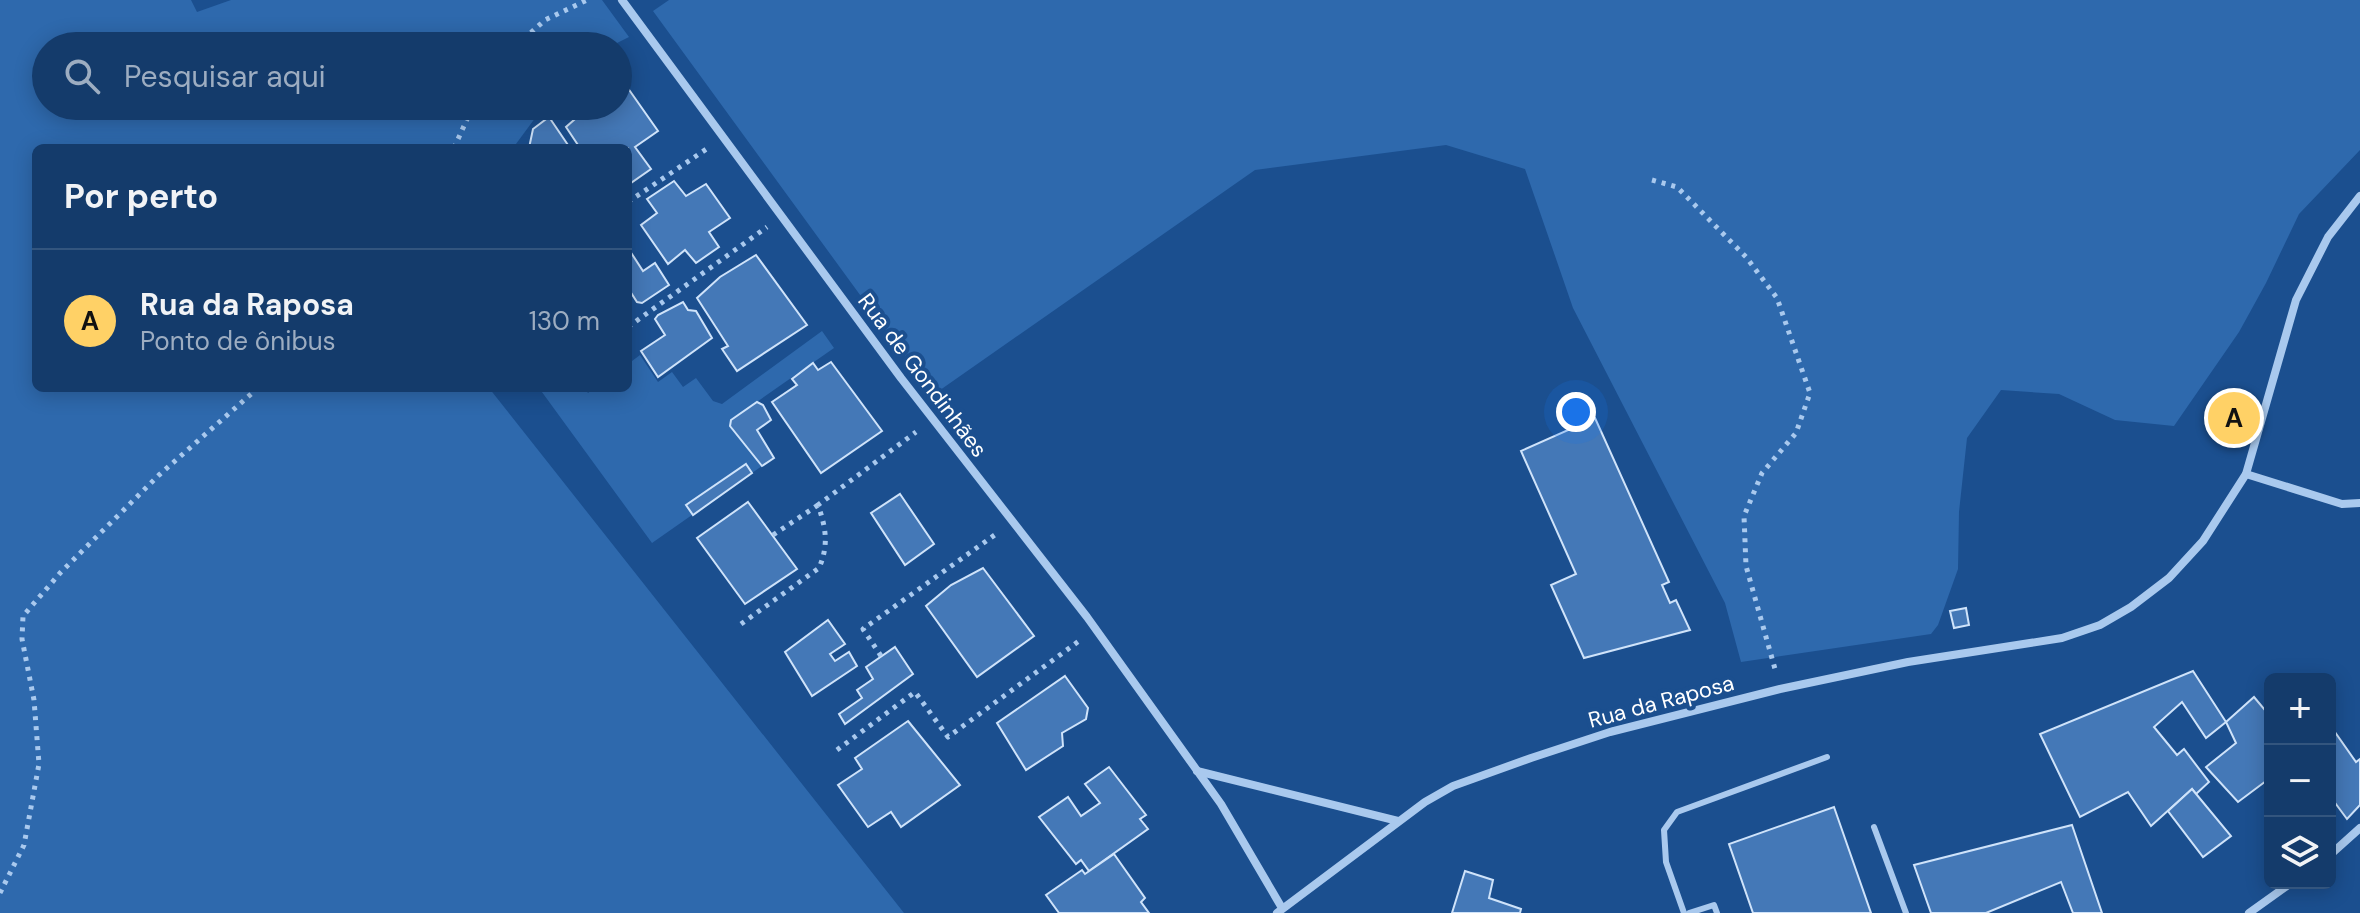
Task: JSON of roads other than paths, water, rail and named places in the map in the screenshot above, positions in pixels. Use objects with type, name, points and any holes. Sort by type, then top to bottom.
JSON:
[{"type":"street","name":"Rua de Gondinhães","points":[[622,0],[780,217],[1096,629],[1221,804],[1280,911]]},
{"type":"street","name":"Rua da Raposa","points":[[1280,911],[1398,821],[1453,786],[1531,758],[1610,732],[1780,689],[1908,662],[2062,638],[2100,625],[2131,607],[2169,578],[2203,541],[2246,474],[2296,300],[2328,237],[2360,196]]},
{"type":"street","points":[[2246,474],[2342,504],[2360,503]]},
{"type":"street","points":[[1197,771],[1398,821]]},
{"type":"street","points":[[2336,850],[2360,828]]},
{"type":"street","points":[[2249,913],[2283,889]]},
{"type":"lane","points":[[1717,913],[1714,905],[1686,913],[1666,862],[1664,830],[1677,812],[1827,757]]},
{"type":"lane","points":[[1874,827],[1906,913]]},
{"type":"place","name":"Rua da Raposa","points":[[2234,418]]}]
